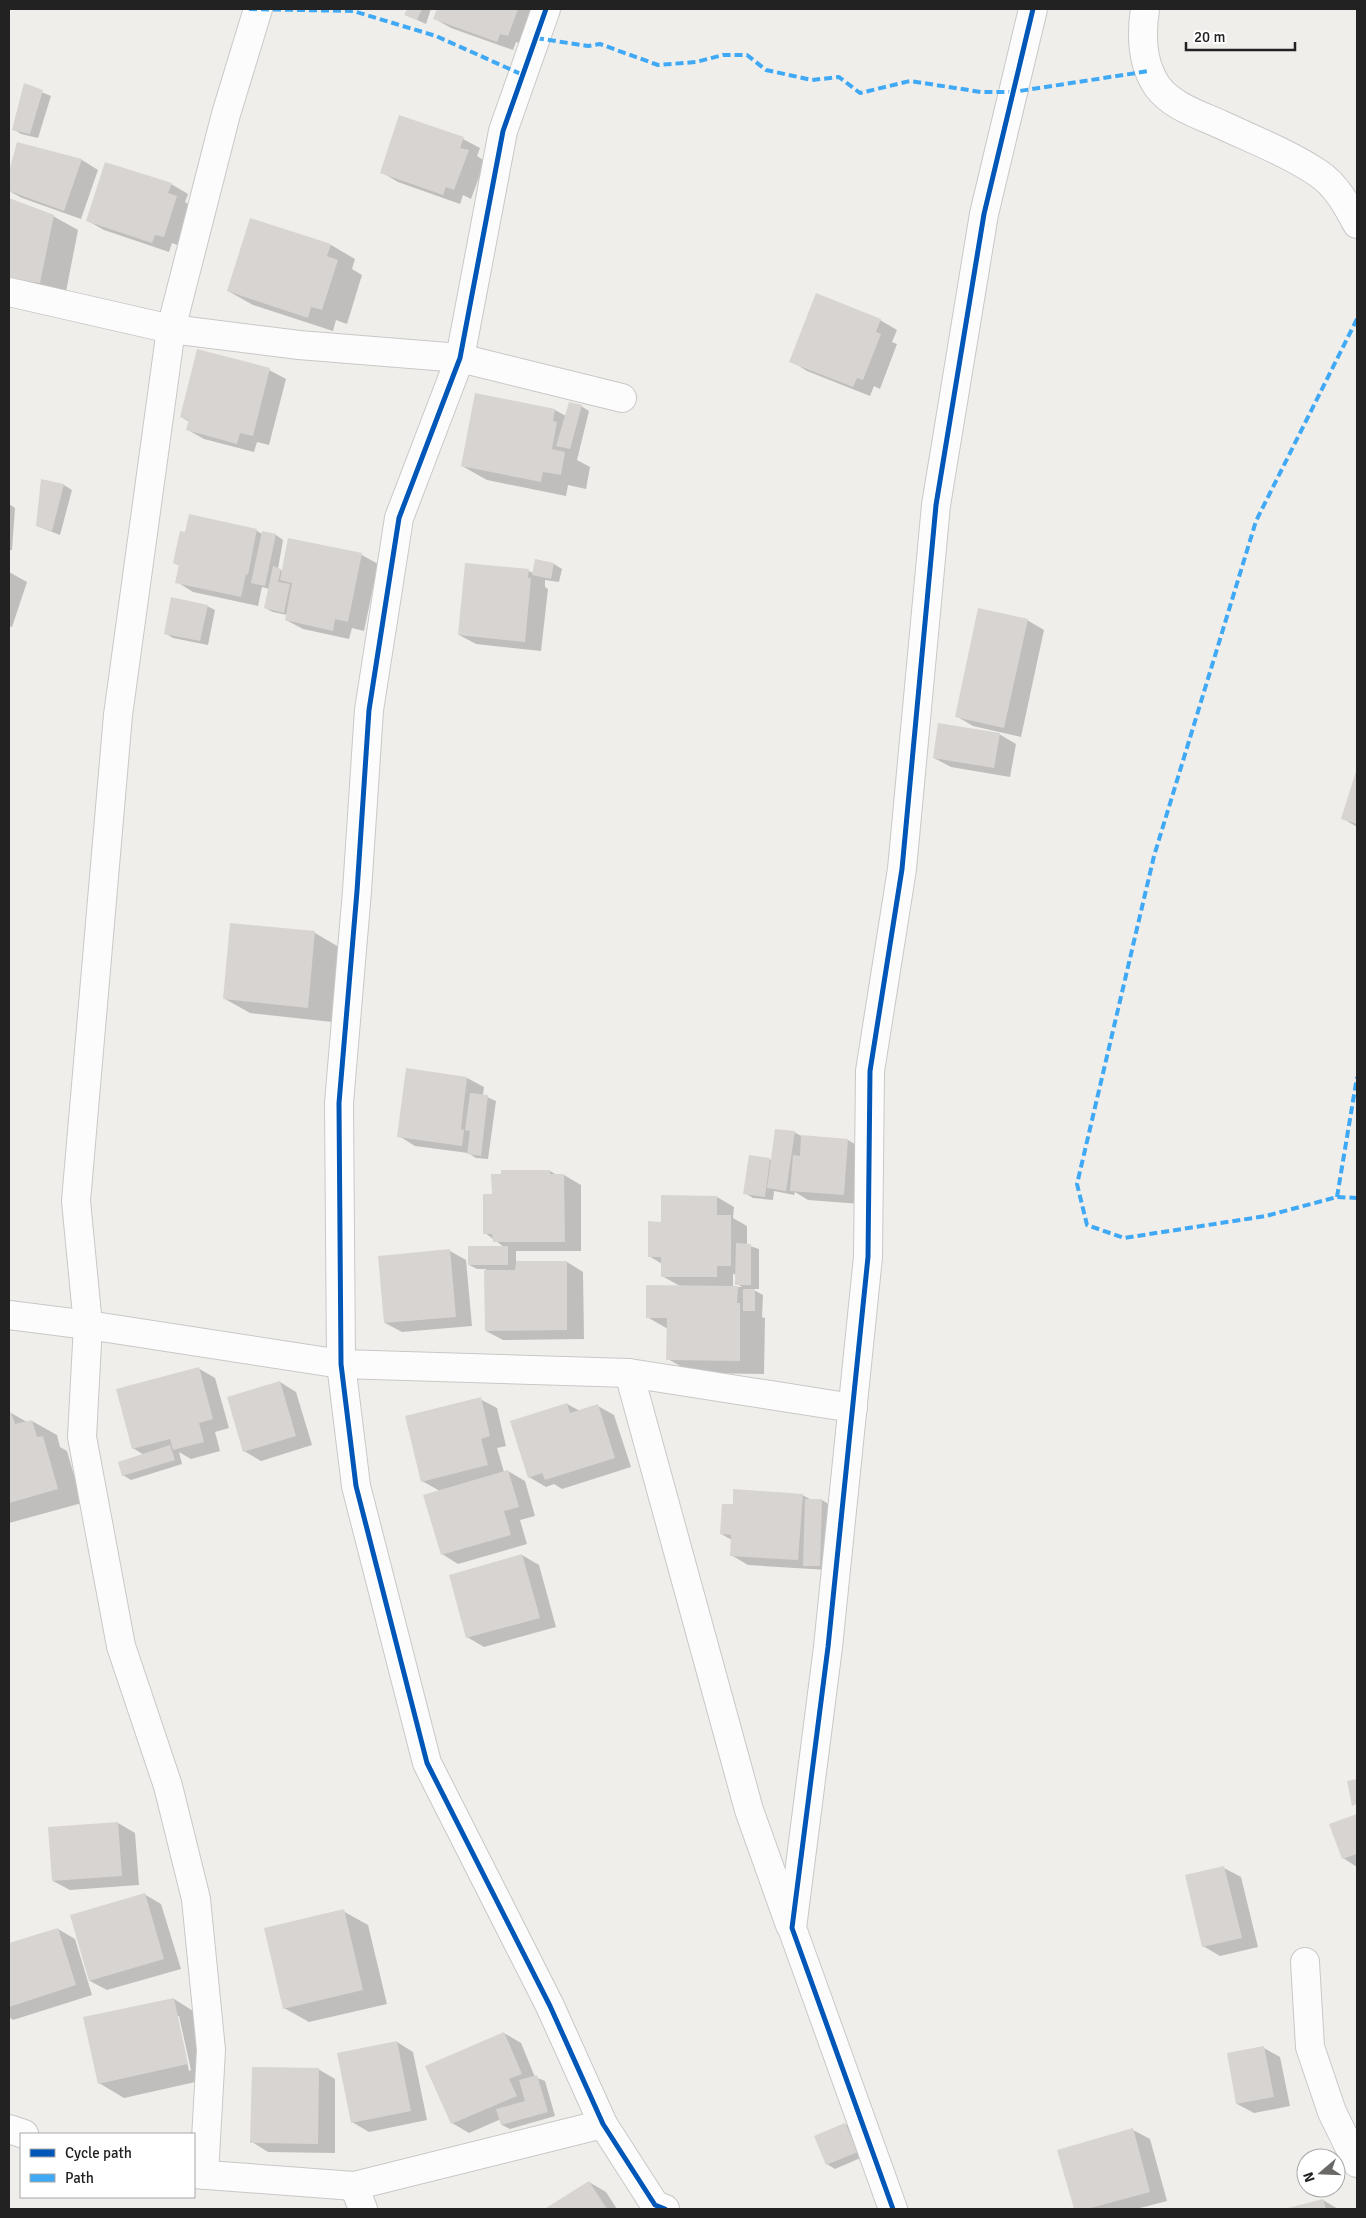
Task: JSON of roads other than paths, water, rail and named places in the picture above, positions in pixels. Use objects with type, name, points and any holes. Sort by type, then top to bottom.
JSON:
[{"type":"street","points":[[258,9],[226,114],[171,329],[118,715],[76,1201],[88,1325],[82,1438],[122,1646],[168,1786],[196,1899],[211,2050],[199,2174],[358,2198],[602,2124]]},
{"type":"street","points":[[546,9],[503,131],[460,358],[399,518],[369,710],[357,891],[339,1103],[341,1364],[356,1486],[427,1764],[550,2006],[602,2124],[655,2206],[665,2209]]},
{"type":"street","points":[[792,1928],[828,1647],[868,1257],[870,1071],[902,869],[936,505],[984,214],[1033,9]]},
{"type":"street","points":[[1145,9],[1142,26],[1144,50],[1149,71],[1158,87],[1169,98],[1188,110],[1285,154],[1319,174],[1340,194],[1357,224]]},
{"type":"street","points":[[9,292],[171,329],[299,345],[460,358],[622,398]]},
{"type":"street","points":[[9,1315],[88,1325],[341,1364],[628,1373],[853,1408]]},
{"type":"street","points":[[628,1373],[749,1810],[893,2209]]},
{"type":"street","points":[[1305,1962],[1310,2047],[1332,2112],[1357,2164]]},
{"type":"street","points":[[9,2129],[21,2133]]}]
